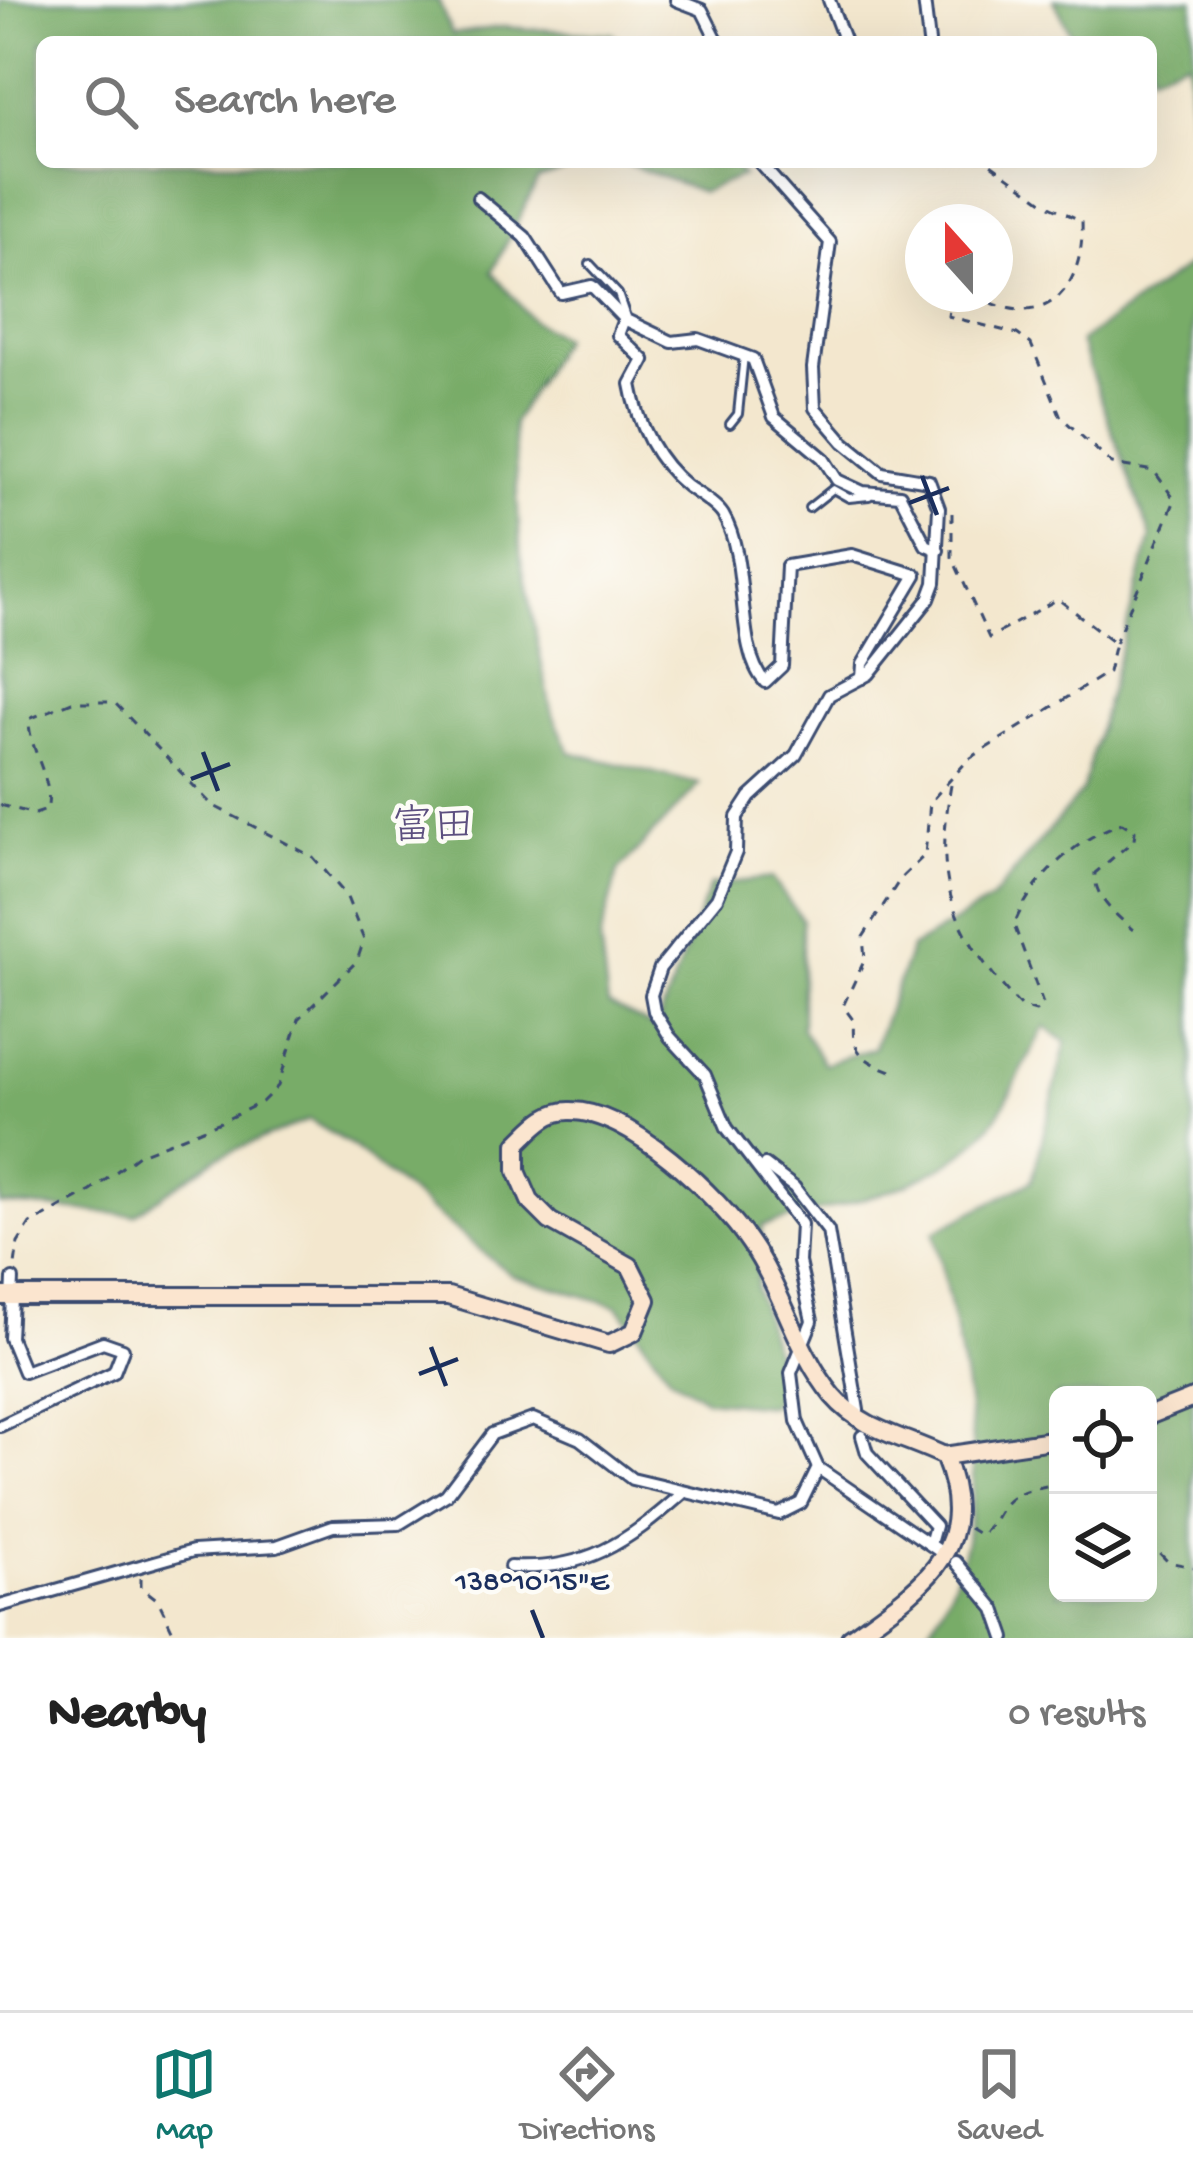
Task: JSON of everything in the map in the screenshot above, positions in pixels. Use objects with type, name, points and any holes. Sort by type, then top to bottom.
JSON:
[{"type":"street","points":[[676,0],[702,10],[715,36]]},
{"type":"street","points":[[829,0],[843,36]]},
{"type":"street","points":[[924,0],[927,36]]},
{"type":"street","points":[[764,168],[830,242],[813,368],[815,408],[863,460],[882,473],[929,481],[939,500],[938,550],[929,599],[862,678],[830,694],[796,755],[750,797],[737,817],[736,852],[717,898],[660,968],[651,995],[670,1037],[705,1075],[727,1128],[757,1161],[801,1225],[800,1262],[812,1321],[800,1341],[791,1373],[797,1421],[818,1468],[934,1547],[935,1526],[867,1454],[862,1436]]},
{"type":"street","points":[[478,198],[525,237],[560,293],[592,286],[624,319],[672,342],[698,339],[744,356],[763,373],[774,417],[783,427],[823,458],[838,480],[875,493],[900,495],[926,545],[938,550]]},
{"type":"street","points":[[624,319],[617,335],[644,360],[632,384],[655,457],[722,512],[749,622],[748,656],[765,682],[782,666],[787,566],[852,554],[916,575],[863,664],[862,678]]},
{"type":"street","points":[[0,1426],[114,1372],[122,1349],[103,1342],[24,1372],[10,1338],[8,1290],[448,1296],[609,1344],[634,1332],[647,1300],[630,1266],[550,1221],[530,1202],[517,1172],[517,1144],[543,1118],[570,1111],[607,1120],[646,1141],[702,1187],[751,1244],[832,1395],[854,1416],[944,1456],[1049,1440]]},
{"type":"street","points":[[757,1161],[794,1187],[827,1232],[857,1410]]},
{"type":"street","points":[[1157,1412],[1193,1397]]},
{"type":"street","points":[[0,1606],[205,1550],[277,1546],[333,1526],[399,1524],[446,1495],[492,1434],[533,1419],[580,1439],[632,1479],[779,1514],[800,1503],[818,1468]]},
{"type":"street","points":[[850,1638],[927,1582],[947,1554],[957,1521],[956,1483],[944,1456]]},
{"type":"street","points":[[510,1567],[556,1570],[578,1564],[645,1526],[682,1494]]},
{"type":"street","points":[[956,1562],[995,1609],[1005,1638]]},
{"type":"lane","points":[[590,264],[618,294],[629,315],[624,319]]},
{"type":"lane","points":[[730,424],[738,413],[744,356]]},
{"type":"lane","points":[[809,508],[833,489],[849,497],[875,493]]},
{"type":"path","points":[[998,168],[1082,221],[1083,251],[1064,297],[1053,304],[1013,310]]},
{"type":"path","points":[[891,1072],[864,1061],[852,1040],[854,1021],[843,1006],[865,959],[863,937],[901,878],[925,855],[930,802],[969,759],[1108,672],[1115,643],[1175,500],[1167,482],[1154,471],[1112,464],[1061,417],[1030,344],[1017,334],[948,316],[949,312]]},
{"type":"path","points":[[939,500],[954,515],[952,557],[989,638],[1058,599],[1115,643]]},
{"type":"path","points":[[0,805],[35,814],[47,810],[50,800],[29,746],[29,719],[72,702],[114,702],[212,805],[314,856],[346,895],[364,940],[357,961],[299,1019],[278,1086],[262,1102],[138,1155],[91,1191],[30,1224],[18,1243],[8,1290]]},
{"type":"path","points":[[951,783],[945,837],[950,911],[1021,1007],[1036,1011],[1043,1004],[1014,926],[1024,898],[1047,871],[1123,823],[1135,831],[1135,840],[1095,873],[1094,882],[1105,904],[1133,930]]},
{"type":"path","points":[[957,1521],[980,1535],[996,1523],[1004,1504],[1024,1491],[1049,1486]]},
{"type":"path","points":[[1157,1550],[1168,1562],[1193,1567]]},
{"type":"path","points":[[167,1560],[140,1579],[176,1638]]},
{"type":"green space","points":[[0,0],[438,0],[452,34],[501,27],[615,36],[36,36],[36,168],[576,168],[538,180],[492,272],[533,321],[562,338],[513,423],[521,560],[551,710],[570,752],[700,784],[618,871],[600,939],[608,1005],[656,1028],[710,885],[772,878],[802,920],[802,1029],[824,1064],[874,1048],[911,948],[991,900],[1082,791],[1151,537],[1080,342],[1193,262],[1193,1638],[923,1638],[950,1591],[966,1541],[973,1491],[966,1386],[934,1232],[1032,1181],[1066,1042],[1045,1027],[996,1118],[950,1162],[890,1190],[762,1226],[756,1289],[783,1379],[771,1406],[707,1400],[670,1377],[618,1306],[511,1275],[348,1143],[309,1120],[217,1157],[134,1215],[0,1204]]},
{"type":"green space","points":[[1054,0],[1193,0],[1193,151],[1187,60],[1157,72],[1157,36],[1072,36]]},
{"type":"green space","points":[[638,168],[737,168],[743,176],[702,192]]},
{"type":"district","name":"富田","points":[[433,830]]}]
